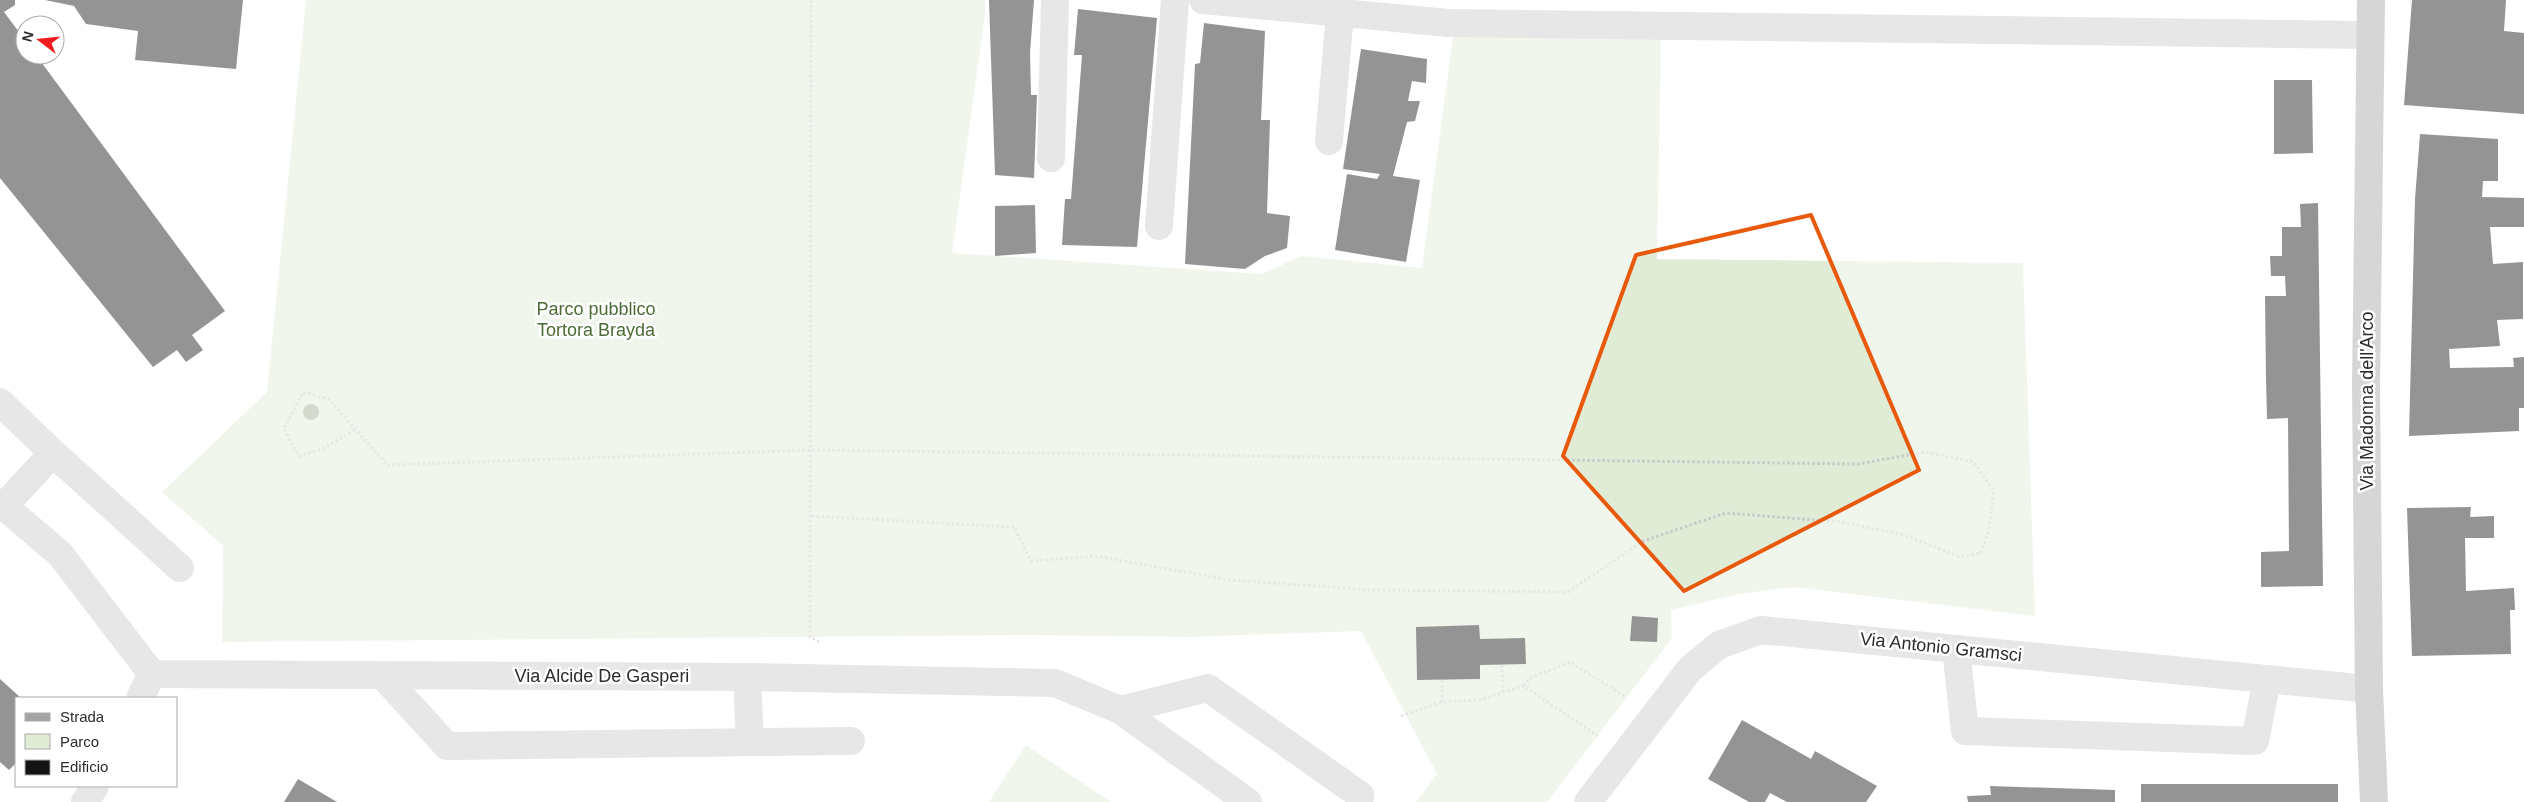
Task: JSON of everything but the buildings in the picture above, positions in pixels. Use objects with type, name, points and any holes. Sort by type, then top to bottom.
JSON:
[{"type":"main road","name":"Via Madonna dell'Arco","points":[[2371,0],[2366,376],[2369,689],[2374,802]]},
{"type":"street","points":[[1051,158],[1055,0]]},
{"type":"street","points":[[1159,226],[1175,0]]},
{"type":"street","points":[[1203,0],[1449,23],[2370,35]]},
{"type":"street","points":[[1329,141],[1340,13]]},
{"type":"street","points":[[0,402],[53,453],[180,568]]},
{"type":"street","points":[[1,505],[53,453]]},
{"type":"street","name":"Via Alcide De Gasperi","points":[[1,505],[60,554],[146,686],[382,676],[747,677],[1055,683],[1120,710],[1248,802]]},
{"type":"street","name":"Via Antonio Gramsci","points":[[1588,802],[1690,669],[1720,645],[1761,630],[2369,689]]},
{"type":"street","points":[[1956,649],[1965,731],[2255,741],[2266,679]]},
{"type":"street","points":[[382,676],[447,746],[851,741]]},
{"type":"street","points":[[747,677],[750,742]]},
{"type":"street","points":[[1120,710],[1208,688],[1360,795],[1359,802]]},
{"type":"street","points":[[85,802],[94,787]]},
{"type":"path","points":[[811,0],[810,637],[824,646]]},
{"type":"path","points":[[355,430],[322,449],[298,456],[284,429],[303,392],[329,399],[388,465],[810,450],[1858,464],[1925,452],[1974,462],[1994,491],[1989,529],[1981,553],[1960,556],[1904,535],[1841,522],[1726,513],[1643,541],[1568,592],[1373,590],[1230,580],[1096,556],[1031,561],[1014,527],[810,516]]},
{"type":"path","points":[[1401,716],[1442,702],[1479,700],[1503,693],[1524,686],[1530,678],[1570,662],[1632,700]]},
{"type":"path","points":[[1502,665],[1503,693]]},
{"type":"path","points":[[1442,680],[1442,702]]},
{"type":"path","points":[[1524,686],[1602,739]]},
{"type":"highlighted area","points":[[1811,215],[1919,470],[1684,591],[1563,456],[1636,255]]},
{"type":"green space","name":"Parco pubblico Tortora Brayda","points":[[306,0],[985,0],[985,14],[952,253],[1262,274],[1301,256],[1422,268],[1453,37],[1661,37],[1657,259],[2023,263],[2035,616],[1793,587],[1740,594],[1671,610],[1672,638],[1547,802],[1416,802],[1437,774],[1361,631],[1189,637],[1029,635],[222,642],[223,546],[162,492],[267,392]]},
{"type":"green space","points":[[1026,745],[1111,802],[989,802]]}]
